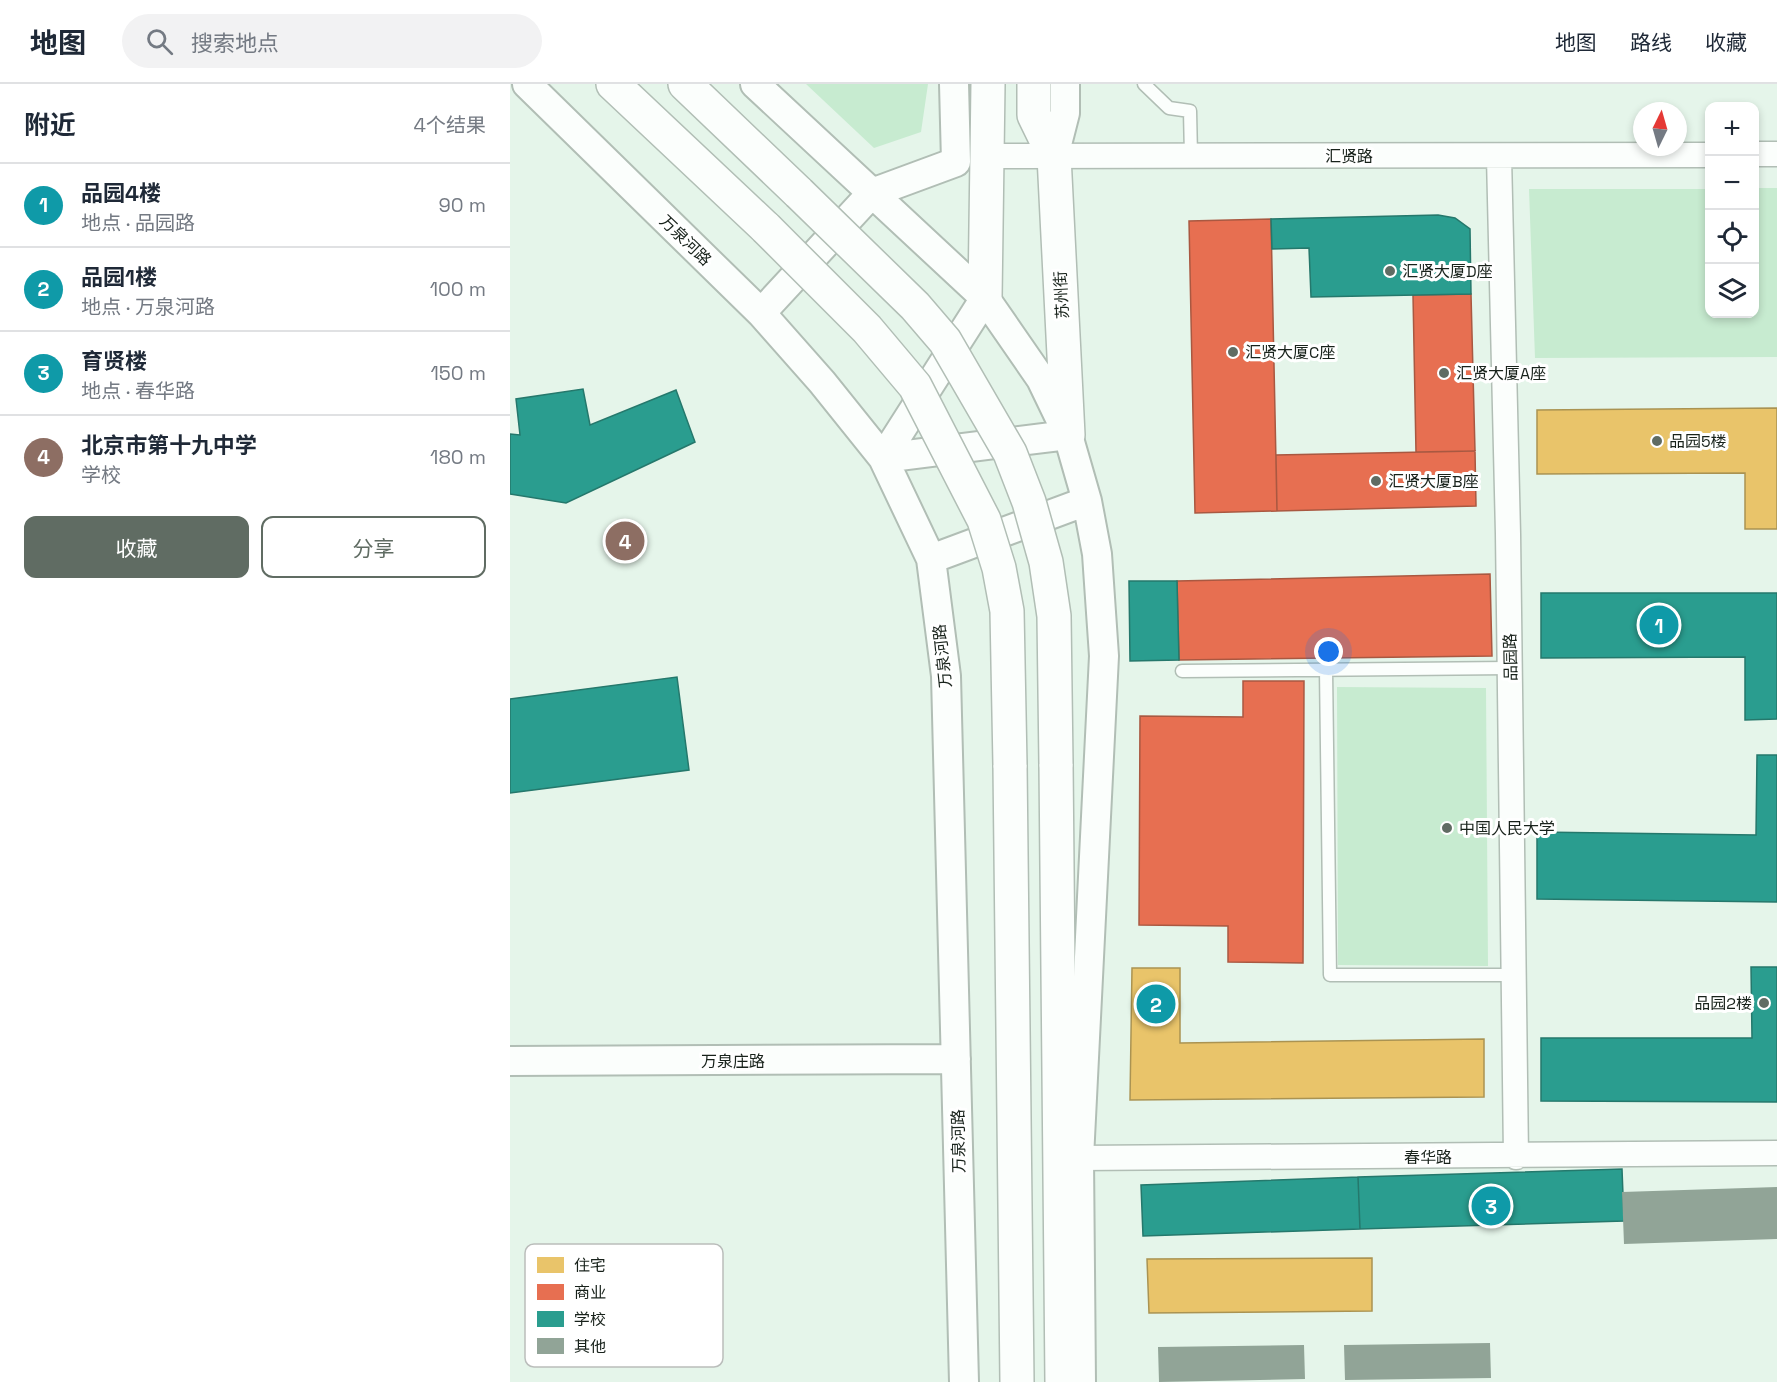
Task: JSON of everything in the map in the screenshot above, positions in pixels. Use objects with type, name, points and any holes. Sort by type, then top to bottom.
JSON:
[{"type":"main road","points":[[613,84],[766,228],[867,329],[915,386],[984,520],[999,568],[1007,611],[1017,1382]]},
{"type":"main road","points":[[685,84],[915,306],[945,341],[1010,453],[1029,502],[1046,562],[1054,616],[1062,1382]]},
{"type":"main road","points":[[985,298],[989,156],[988,84]]},
{"type":"main road","name":"苏州街","points":[[1034,84],[1034,115],[1054,156],[1068,435]]},
{"type":"street","name":"万泉河路","points":[[527,84],[761,313],[842,406],[883,458],[931,559],[946,676],[964,1382]]},
{"type":"street","points":[[755,84],[985,298],[1041,379],[1068,435],[1087,501],[1097,554],[1104,656],[1079,1158],[1081,1382]]},
{"type":"street","points":[[761,313],[872,193],[956,162],[954,84]]},
{"type":"street","name":"苏州街","points":[[1054,156],[1065,113],[1065,84]]},
{"type":"street","name":"汇贤路","points":[[989,156],[1499,157],[1705,154]]},
{"type":"street","points":[[1759,154],[1777,154]]},
{"type":"street","name":"品园路","points":[[1499,157],[1510,668],[1516,1157]]},
{"type":"street","points":[[883,458],[985,298]]},
{"type":"street","points":[[883,458],[1068,435]]},
{"type":"street","points":[[931,559],[1087,501]]},
{"type":"street","name":"万泉庄路","points":[[510,1061],[956,1059]]},
{"type":"street","name":"春华路","points":[[1079,1158],[1516,1157],[1777,1153]]},
{"type":"lane","points":[[1144,84],[1169,108],[1190,111],[1191,156]]},
{"type":"lane","points":[[1182,671],[1510,668]]},
{"type":"lane","points":[[1326,670],[1330,975],[1514,975]]},
{"type":"green space","points":[[806,84],[928,84],[921,132],[874,148]]},
{"type":"green space","points":[[1759,188],[1777,188],[1777,357],[1535,358],[1529,189],[1705,189],[1705,318],[1759,318]]},
{"type":"green space","points":[[1337,687],[1486,688],[1488,966],[1338,965]]},
{"type":"building: 住宅","name":"品园5楼","points":[[1777,408],[1777,529],[1745,529],[1745,473],[1537,474],[1537,410]]},
{"type":"building: 住宅","points":[[1132,968],[1180,968],[1180,1043],[1484,1039],[1484,1097],[1130,1100]]},
{"type":"building: 住宅","points":[[1372,1258],[1372,1311],[1149,1313],[1147,1259]]},
{"type":"building: 商业","name":"汇贤大厦C座","points":[[1271,219],[1277,511],[1195,513],[1189,221]]},
{"type":"building: 商业","name":"汇贤大厦A座","points":[[1471,294],[1475,451],[1416,452],[1413,295]]},
{"type":"building: 商业","name":"汇贤大厦B座","points":[[1475,451],[1476,506],[1277,511],[1276,455]]},
{"type":"building: 商业","points":[[1490,574],[1492,656],[1179,660],[1177,581]]},
{"type":"building: 商业","points":[[1243,681],[1304,681],[1303,963],[1228,962],[1228,926],[1139,925],[1140,716],[1243,717]]},
{"type":"building: 学校","name":"汇贤大厦D座","points":[[1438,215],[1455,218],[1470,229],[1471,294],[1311,297],[1309,248],[1272,249],[1271,219]]},
{"type":"building: 学校","points":[[583,389],[590,425],[676,390],[695,442],[566,503],[510,494],[510,434],[520,435],[516,399]]},
{"type":"building: 学校","points":[[1129,581],[1177,581],[1179,660],[1130,661]]},
{"type":"building: 学校","points":[[1541,593],[1777,593],[1777,719],[1745,720],[1745,657],[1541,658]]},
{"type":"building: 学校","points":[[677,677],[689,770],[510,793],[510,699]]},
{"type":"building: 学校","points":[[1757,755],[1777,755],[1777,902],[1537,899],[1537,832],[1756,835]]},
{"type":"building: 学校","name":"品园2楼","points":[[1751,967],[1777,967],[1777,1102],[1541,1101],[1541,1038],[1752,1038]]},
{"type":"building: 学校","points":[[1622,1169],[1624,1221],[1360,1229],[1358,1177]]},
{"type":"building: 学校","points":[[1358,1177],[1360,1229],[1143,1236],[1141,1185]]},
{"type":"building: 其他","points":[[1777,1187],[1777,1239],[1624,1244],[1622,1192]]},
{"type":"building: 其他","points":[[1490,1343],[1491,1378],[1345,1380],[1344,1345]]},
{"type":"building: 其他","points":[[1304,1345],[1305,1379],[1159,1382],[1158,1347]]},
{"type":"place","name":"汇贤大厦D座","points":[[1390,271]]},
{"type":"place","name":"汇贤大厦C座","points":[[1233,352]]},
{"type":"place","name":"汇贤大厦A座","points":[[1444,373]]},
{"type":"place","name":"品园5楼","points":[[1657,441]]},
{"type":"place","name":"汇贤大厦B座","points":[[1376,481]]},
{"type":"place","name":"北京市第十九中学","points":[[625,541]]},
{"type":"place","name":"品园4楼","points":[[1659,625]]},
{"type":"place","name":"中国人民大学","points":[[1447,828]]},
{"type":"place","name":"品园2楼","points":[[1764,1003]]},
{"type":"place","name":"品园1楼","points":[[1156,1004]]},
{"type":"place","name":"育贤楼","points":[[1491,1206]]}]
